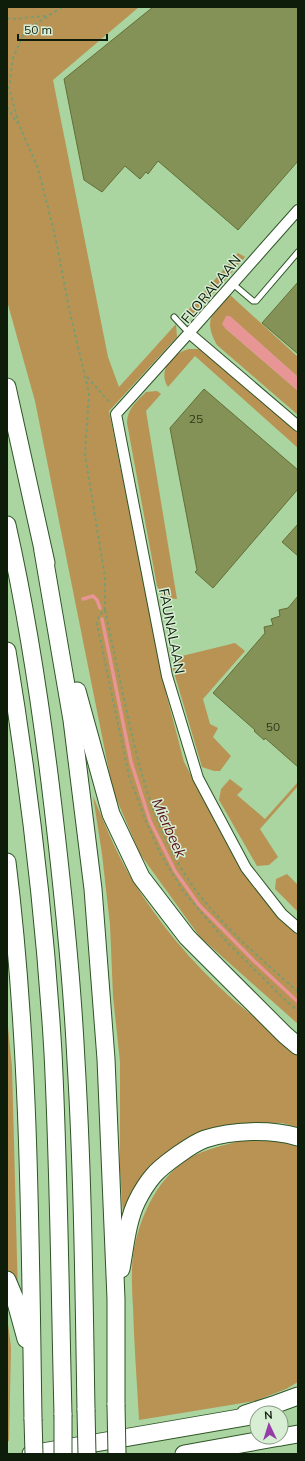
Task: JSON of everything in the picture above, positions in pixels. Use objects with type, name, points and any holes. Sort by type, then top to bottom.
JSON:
[{"type":"highway","points":[[7,387],[43,551],[76,685],[111,814],[141,877],[186,938],[298,1046]]},
{"type":"highway","points":[[7,525],[17,570],[44,732],[64,895],[76,1060],[82,1204],[86,1454]]},
{"type":"highway","points":[[43,551],[72,720],[93,889],[106,1059],[116,1299],[117,1454]]},
{"type":"highway","points":[[7,651],[21,731],[41,902],[53,1052],[59,1201],[63,1454]]},
{"type":"highway","points":[[7,862],[12,905],[24,1055],[30,1205],[33,1419],[32,1454],[249,1417]]},
{"type":"highway","points":[[116,1299],[128,1229],[134,1209],[154,1175],[180,1153],[204,1139],[236,1133],[266,1132],[298,1137]]},
{"type":"highway","points":[[7,1280],[15,1299],[32,1362]]},
{"type":"highway","points":[[220,1422],[298,1396]]},
{"type":"highway","points":[[184,1454],[249,1443]]},
{"type":"street","name":"FLORALAAN","points":[[298,210],[189,333],[298,426]]},
{"type":"street","points":[[118,412],[189,333]]},
{"type":"street","name":"FAUNALAAN","points":[[118,412],[116,414],[166,676],[198,778],[246,868],[282,914],[298,928]]},
{"type":"lane","points":[[233,284],[253,301],[256,301],[298,252]]},
{"type":"lane","points":[[174,317],[189,333]]},
{"type":"path","points":[[56,10],[59,7]]},
{"type":"path","points":[[62,7],[25,31],[13,58],[9,88],[19,125],[38,168],[56,240],[70,312],[86,377],[89,393],[85,455],[105,578],[105,610],[136,752],[144,782],[162,832],[188,878],[209,907],[249,948],[298,992]]},
{"type":"path","points":[[7,18],[12,19],[47,16]]},
{"type":"path","points":[[7,107],[19,125]]},
{"type":"path","points":[[86,377],[118,412]]},
{"type":"path","points":[[105,610],[99,615],[97,624],[129,776],[145,819],[160,853],[183,891],[225,940],[298,1011]]},
{"type":"shaded area","points":[[7,7],[139,7],[53,80],[108,357],[119,387],[176,324],[177,337],[109,411],[167,697],[184,762],[235,859],[282,920],[298,934],[298,1024],[200,937],[140,854],[113,791],[35,401],[7,301]]},
{"type":"shaded area","points":[[238,253],[245,257],[197,312],[188,316],[184,315]]},
{"type":"shaded area","points":[[229,294],[298,357],[298,377],[230,317],[225,328],[298,391],[298,415],[217,345],[211,329],[211,317],[218,306]]},
{"type":"shaded area","points":[[226,316],[230,316],[298,377],[298,391],[225,328],[222,324]]},
{"type":"shaded area","points":[[189,349],[198,349],[208,352],[298,433],[298,448],[195,356],[168,387],[164,375],[168,364],[177,354]]},
{"type":"shaded area","points":[[157,391],[161,394],[146,411],[177,599],[164,598],[157,586],[127,423],[130,410],[146,392]]},
{"type":"shaded area","points":[[235,643],[245,651],[203,699],[210,724],[218,728],[213,737],[231,756],[220,771],[214,771],[202,767],[173,669],[182,656]]},
{"type":"shaded area","points":[[230,779],[243,789],[237,795],[265,819],[298,782],[298,786],[260,829],[278,857],[269,865],[257,866],[219,800],[221,789]]},
{"type":"shaded area","points":[[93,796],[127,871],[143,897],[177,942],[202,970],[229,996],[298,1051],[298,1127],[282,1123],[263,1123],[218,1131],[186,1143],[124,1229],[120,1170],[120,1062],[113,996],[110,925],[102,854]]},
{"type":"shaded area","points":[[287,874],[298,885],[298,912],[275,889],[276,879]]},
{"type":"shaded area","points":[[7,1017],[12,1067],[18,1296],[7,1271]]},
{"type":"shaded area","points":[[251,1139],[275,1140],[298,1147],[298,1382],[286,1389],[255,1401],[139,1420],[132,1268],[136,1241],[145,1212],[161,1185],[182,1163],[195,1155],[209,1150]]},
{"type":"shaded area","points":[[7,1316],[11,1347],[9,1441],[7,1442]]},
{"type":"building","points":[[153,7],[298,7],[298,161],[238,230],[158,161],[148,174],[146,172],[140,179],[125,166],[102,192],[84,180],[64,79]]},
{"type":"building","points":[[298,282],[298,354],[262,323]]},
{"type":"building","points":[[204,389],[298,470],[298,489],[213,588],[195,572],[197,570],[170,428]]},
{"type":"building","points":[[298,524],[298,556],[282,542]]},
{"type":"building","points":[[298,596],[298,767],[265,738],[264,740],[254,731],[255,730],[213,693],[265,633],[264,627],[273,625],[271,619],[280,616],[279,610],[288,608]]},
{"type":"waterway","name":"Mierbeek","points":[[83,599],[93,596],[97,600],[100,608]]},
{"type":"waterway","name":"Mierbeek","points":[[102,619],[131,762],[150,821],[175,871],[199,905],[253,960],[298,1002]]}]
